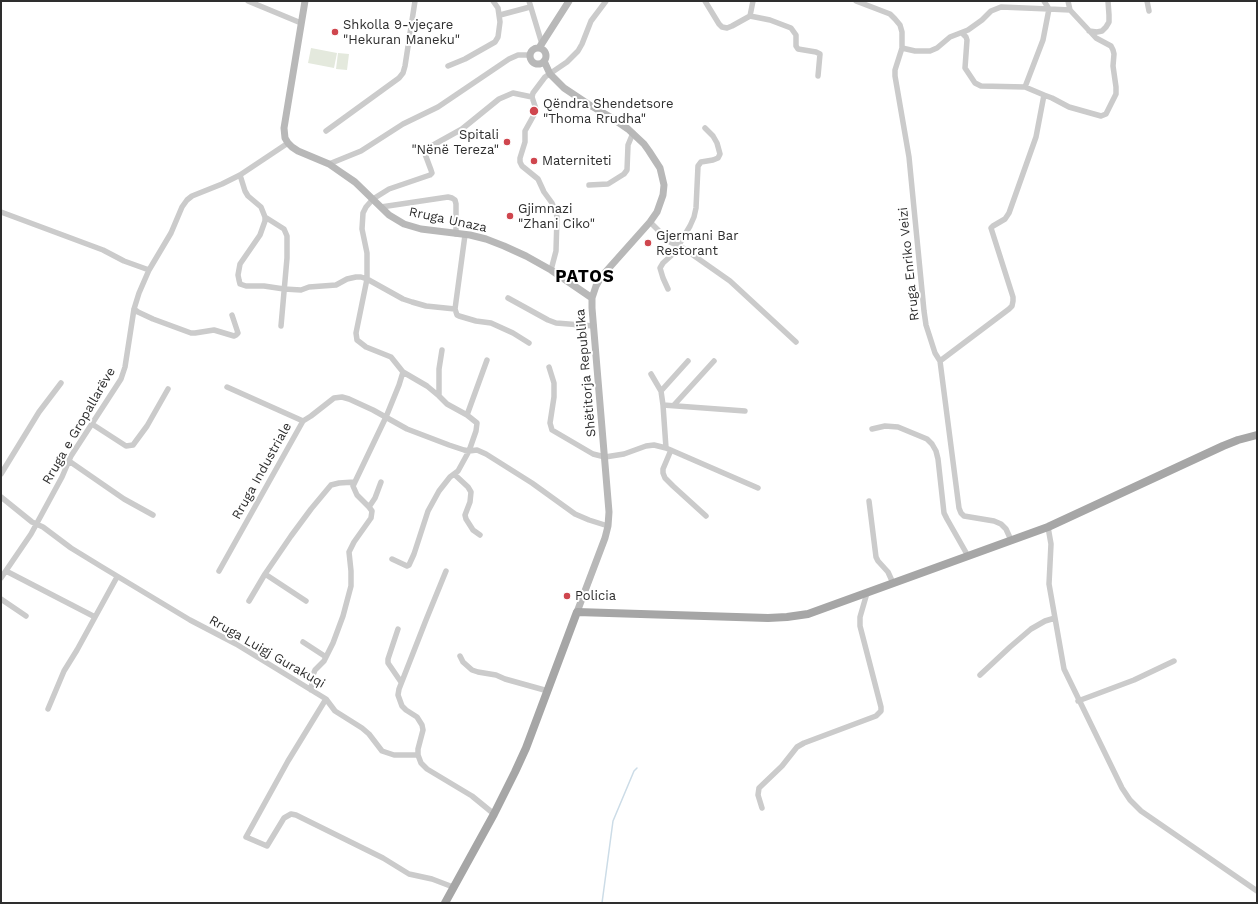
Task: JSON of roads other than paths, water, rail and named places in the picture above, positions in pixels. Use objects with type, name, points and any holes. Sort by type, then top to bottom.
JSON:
[{"type":"main road","points":[[288,143],[284,133],[285,121],[305,1]]},
{"type":"main road","points":[[541,46],[546,54],[546,58],[539,64],[532,60],[530,55],[533,49],[541,46],[568,1]]},
{"type":"main road","name":"Shëtitorja Republika","points":[[544,61],[550,74],[564,88],[612,118],[632,133],[649,151],[660,168],[664,185],[663,195],[657,212],[650,222],[601,277],[592,298],[609,512],[605,538],[577,612]]},
{"type":"main road","name":"Rruga Unaza","points":[[288,143],[298,151],[328,164],[355,182],[396,220],[421,229],[486,239],[516,250],[551,270],[592,298]]},
{"type":"main road","points":[[445,903],[494,814],[526,748],[577,612],[768,618],[808,614],[1048,527],[1224,446],[1238,440],[1257,435]]},
{"type":"street","points":[[248,1],[301,23]]},
{"type":"street","points":[[326,131],[399,78],[403,73],[415,1]]},
{"type":"street","points":[[448,66],[465,59],[495,42],[500,30],[500,15],[498,8],[493,1]]},
{"type":"street","points":[[551,270],[556,251],[557,217],[552,203],[544,192],[538,179],[522,166],[520,162],[525,131],[536,109],[532,97],[533,93],[545,77],[573,57],[578,51],[592,21],[606,1]]},
{"type":"street","points":[[704,1],[722,27],[727,28],[750,16],[770,20],[791,28],[796,35],[796,46],[798,49],[820,54],[818,76]]},
{"type":"street","points":[[750,16],[753,1]]},
{"type":"street","name":"Rruga Enriko Veizi","points":[[856,1],[890,14],[900,25],[902,32],[902,48],[895,70],[895,76],[909,157],[926,325],[935,353],[940,361],[959,508],[964,516],[994,521],[1001,524],[1006,529],[1010,540]]},
{"type":"street","points":[[997,1],[1001,7]]},
{"type":"street","points":[[1025,87],[1042,40],[1049,9],[1044,1]]},
{"type":"street","points":[[962,33],[967,40],[964,68],[975,83],[981,86],[1025,87],[1069,107],[1101,116],[1106,114],[1116,91],[1113,50],[1111,46],[1101,42],[1089,31],[1070,10],[1068,1]]},
{"type":"street","points":[[1089,31],[1102,31],[1106,27],[1109,22],[1108,1]]},
{"type":"street","points":[[1147,1],[1149,12]]},
{"type":"street","points":[[500,15],[529,4],[541,46]]},
{"type":"street","points":[[902,48],[915,51],[930,51],[937,48],[950,37],[962,33],[977,24],[991,11],[1001,7],[1070,10]]},
{"type":"street","points":[[328,164],[361,151],[403,124],[438,107],[509,59],[518,55],[530,55]]},
{"type":"street","points":[[392,559],[407,566],[409,564],[414,554],[428,511],[439,491],[461,466],[469,451],[478,426],[477,423],[467,415],[447,404],[427,386],[403,372],[391,357],[366,347],[359,343],[356,338],[356,329],[367,279],[367,253],[363,236],[363,213],[372,199],[396,187],[430,176],[431,170],[425,154],[426,150],[457,132],[499,99],[513,93],[532,97]]},
{"type":"street","points":[[940,361],[1012,306],[1013,297],[992,228],[1005,219],[1009,213],[1036,137],[1044,95]]},
{"type":"street","points":[[668,289],[660,268],[663,263],[674,253],[694,217],[699,164],[701,162],[718,158],[720,154],[713,136],[705,128]]},
{"type":"street","points":[[589,185],[608,184],[624,174],[627,170],[628,145],[632,133]]},
{"type":"street","name":"Rruga e Gropallarëve","points":[[1,578],[25,545],[69,461],[121,379],[125,367],[134,309],[139,293],[149,270],[171,233],[187,200],[192,196],[240,175],[288,143]]},
{"type":"street","points":[[240,175],[248,196],[261,207],[265,216],[265,221],[260,235],[240,264],[238,280],[243,286],[264,286],[301,290],[309,287],[336,285],[347,279],[356,277],[367,279],[403,299],[412,302],[426,306],[455,309]]},
{"type":"street","points":[[380,206],[448,197],[452,198],[455,200],[456,204],[456,234]]},
{"type":"street","points":[[1,212],[103,250],[124,261],[149,270]]},
{"type":"street","points":[[265,216],[286,232],[287,258],[281,326]]},
{"type":"street","points":[[650,222],[670,242],[687,251],[730,281],[796,342]]},
{"type":"street","points":[[465,235],[455,309],[456,312],[459,316],[476,321],[491,322],[529,343]]},
{"type":"street","points":[[508,298],[556,323],[594,326]]},
{"type":"street","points":[[134,309],[153,319],[192,333],[214,330],[234,336],[238,333],[232,314]]},
{"type":"street","points":[[439,396],[442,350]]},
{"type":"street","points":[[467,415],[488,360]]},
{"type":"street","points":[[661,391],[688,361]]},
{"type":"street","points":[[674,406],[714,361]]},
{"type":"street","points":[[549,367],[554,383],[554,397],[550,422],[552,430],[593,454],[605,457],[624,454],[646,446],[654,445],[668,449],[758,488]]},
{"type":"street","points":[[311,690],[313,675],[326,657],[340,625],[351,586],[349,552],[354,542],[371,518],[372,511],[369,506],[360,499],[355,491],[353,486],[354,482],[386,417],[403,372]]},
{"type":"street","points":[[652,374],[661,391],[664,405],[668,449],[663,473],[665,478],[706,516]]},
{"type":"street","points":[[1,474],[39,412],[61,383]]},
{"type":"street","points":[[227,387],[303,421]]},
{"type":"street","points":[[92,424],[126,446],[133,445],[147,426],[168,389]]},
{"type":"street","name":"Rruga Industriale","points":[[219,571],[303,421],[312,416],[330,400],[338,397],[358,402],[408,428],[449,445],[469,451],[477,450],[486,454],[532,483],[575,514],[608,526]]},
{"type":"street","points":[[664,405],[745,410]]},
{"type":"street","points":[[872,429],[885,426],[898,427],[927,439],[932,444],[936,451],[944,513],[968,556]]},
{"type":"street","points":[[69,461],[114,492],[153,515]]},
{"type":"street","points":[[454,474],[468,487],[471,492],[470,502],[465,515],[473,530],[480,535]]},
{"type":"street","points":[[249,601],[265,574],[311,508],[331,485],[354,482]]},
{"type":"street","points":[[369,506],[376,498],[381,482]]},
{"type":"street","name":"Rruga Luigj Gurakuqi","points":[[1,497],[22,514],[43,527],[71,548],[117,577],[190,620],[236,644],[326,699],[335,711],[365,731],[382,751],[394,755],[418,755]]},
{"type":"street","points":[[869,501],[876,557],[888,572],[893,583]]},
{"type":"street","points":[[1048,527],[1051,544],[1049,584],[1064,669],[1078,701],[1122,788],[1130,800],[1141,811],[1257,891]]},
{"type":"street","points":[[6,571],[95,617]]},
{"type":"street","points":[[446,571],[401,682],[399,689],[400,701],[406,710],[417,717],[422,725],[423,730],[418,749],[418,755],[421,763],[427,769],[472,796],[494,814]]},
{"type":"street","points":[[265,574],[306,601]]},
{"type":"street","points":[[48,709],[64,671],[117,577]]},
{"type":"street","points":[[762,808],[758,795],[759,788],[782,766],[797,747],[804,742],[876,716],[881,711],[860,626],[860,617],[868,593]]},
{"type":"street","points":[[1,599],[26,616]]},
{"type":"street","points":[[980,674],[1031,629],[1045,621],[1055,618]]},
{"type":"street","points":[[398,629],[388,663],[401,682]]},
{"type":"street","points":[[303,642],[326,657]]},
{"type":"street","points":[[460,656],[463,662],[472,670],[496,675],[548,691]]},
{"type":"street","points":[[1078,701],[1134,680],[1174,661]]},
{"type":"street","points":[[326,699],[288,760],[246,837],[267,846],[284,818],[291,814],[296,815],[388,861],[409,874],[432,879],[453,888]]},
{"type":"waterway","points":[[602,903],[613,821],[634,771],[637,768]]},
{"type":"place","name":"Shkolla 9-vjeçare \"Hekuran Maneku\"","points":[[335,32]]},
{"type":"place","name":"Qëndra Shendetsore \"Thoma Rrudha\"","points":[[534,111]]},
{"type":"place","name":"Spitali \"Nënë Tereza\"","points":[[507,142]]},
{"type":"place","name":"Materniteti","points":[[534,161]]},
{"type":"place","name":"Gjimnazi \"Zhani Ciko\"","points":[[510,216]]},
{"type":"place","name":"Gjermani Bar Restorant","points":[[648,243]]},
{"type":"place","name":"Policia","points":[[567,596]]},
{"type":"district","name":"PATOS","points":[[585,277]]}]
